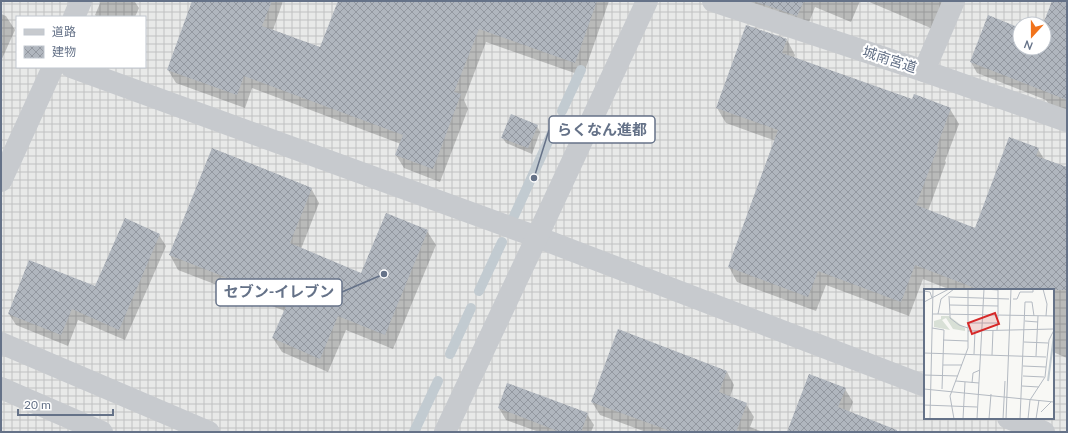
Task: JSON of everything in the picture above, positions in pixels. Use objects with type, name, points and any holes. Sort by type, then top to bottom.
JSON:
[{"type":"street","points":[[74,16],[81,1]]},
{"type":"street","points":[[445,432],[538,237],[647,1]]},
{"type":"street","name":"城南宮道","points":[[713,1],[924,71],[1067,121]]},
{"type":"street","points":[[924,71],[954,1]]},
{"type":"street","points":[[1,182],[53,68]]},
{"type":"street","points":[[74,68],[538,237],[924,386]]},
{"type":"street","points":[[1,343],[209,432]]},
{"type":"street","points":[[1,388],[102,432]]},
{"type":"street","points":[[1011,419],[1044,432]]},
{"type":"shaded area","points":[[1,1],[1067,1],[1067,432],[1,432]]},
{"type":"building","points":[[192,1],[272,1],[262,26],[320,47],[338,1],[597,1],[575,63],[479,29],[454,92],[461,94],[433,169],[395,155],[403,135],[244,76],[237,95],[167,70]]},
{"type":"building","points":[[754,1],[804,1],[797,16]]},
{"type":"building","points":[[1052,1],[1067,1],[1067,100],[970,62],[988,15],[1012,25],[1012,56],[1052,56],[1052,16],[1046,16]]},
{"type":"building","points":[[746,25],[787,39],[782,53],[912,99],[914,94],[951,108],[916,205],[975,228],[1009,137],[1039,148],[1036,156],[1067,167],[1067,290],[977,289],[915,265],[901,302],[818,271],[808,297],[728,267],[778,130],[716,108]]},
{"type":"building","points":[[511,114],[538,125],[528,148],[501,138]]},
{"type":"building","points":[[212,148],[312,188],[290,243],[361,273],[386,213],[428,230],[385,335],[338,316],[320,359],[272,338],[288,302],[169,255]]},
{"type":"building","points":[[125,218],[160,234],[119,330],[72,309],[61,335],[8,314],[29,260],[95,286]]},
{"type":"building","points":[[618,329],[727,371],[719,392],[747,403],[736,432],[673,432],[591,402]]},
{"type":"building","points":[[809,374],[846,388],[838,407],[897,430],[897,432],[787,432]]},
{"type":"building","points":[[507,383],[588,413],[581,432],[560,432],[498,408]]},
{"type":"waterway","points":[[562,111],[581,70]]},
{"type":"waterway","points":[[514,216],[557,122]]},
{"type":"waterway","points":[[479,291],[502,242]]},
{"type":"waterway","points":[[450,354],[471,308]]},
{"type":"waterway","points":[[414,432],[438,381]]},
{"type":"place","name":"らくなん進都","points":[[534,178]]},
{"type":"place","name":"セブン-イレブン","points":[[384,274]]}]
